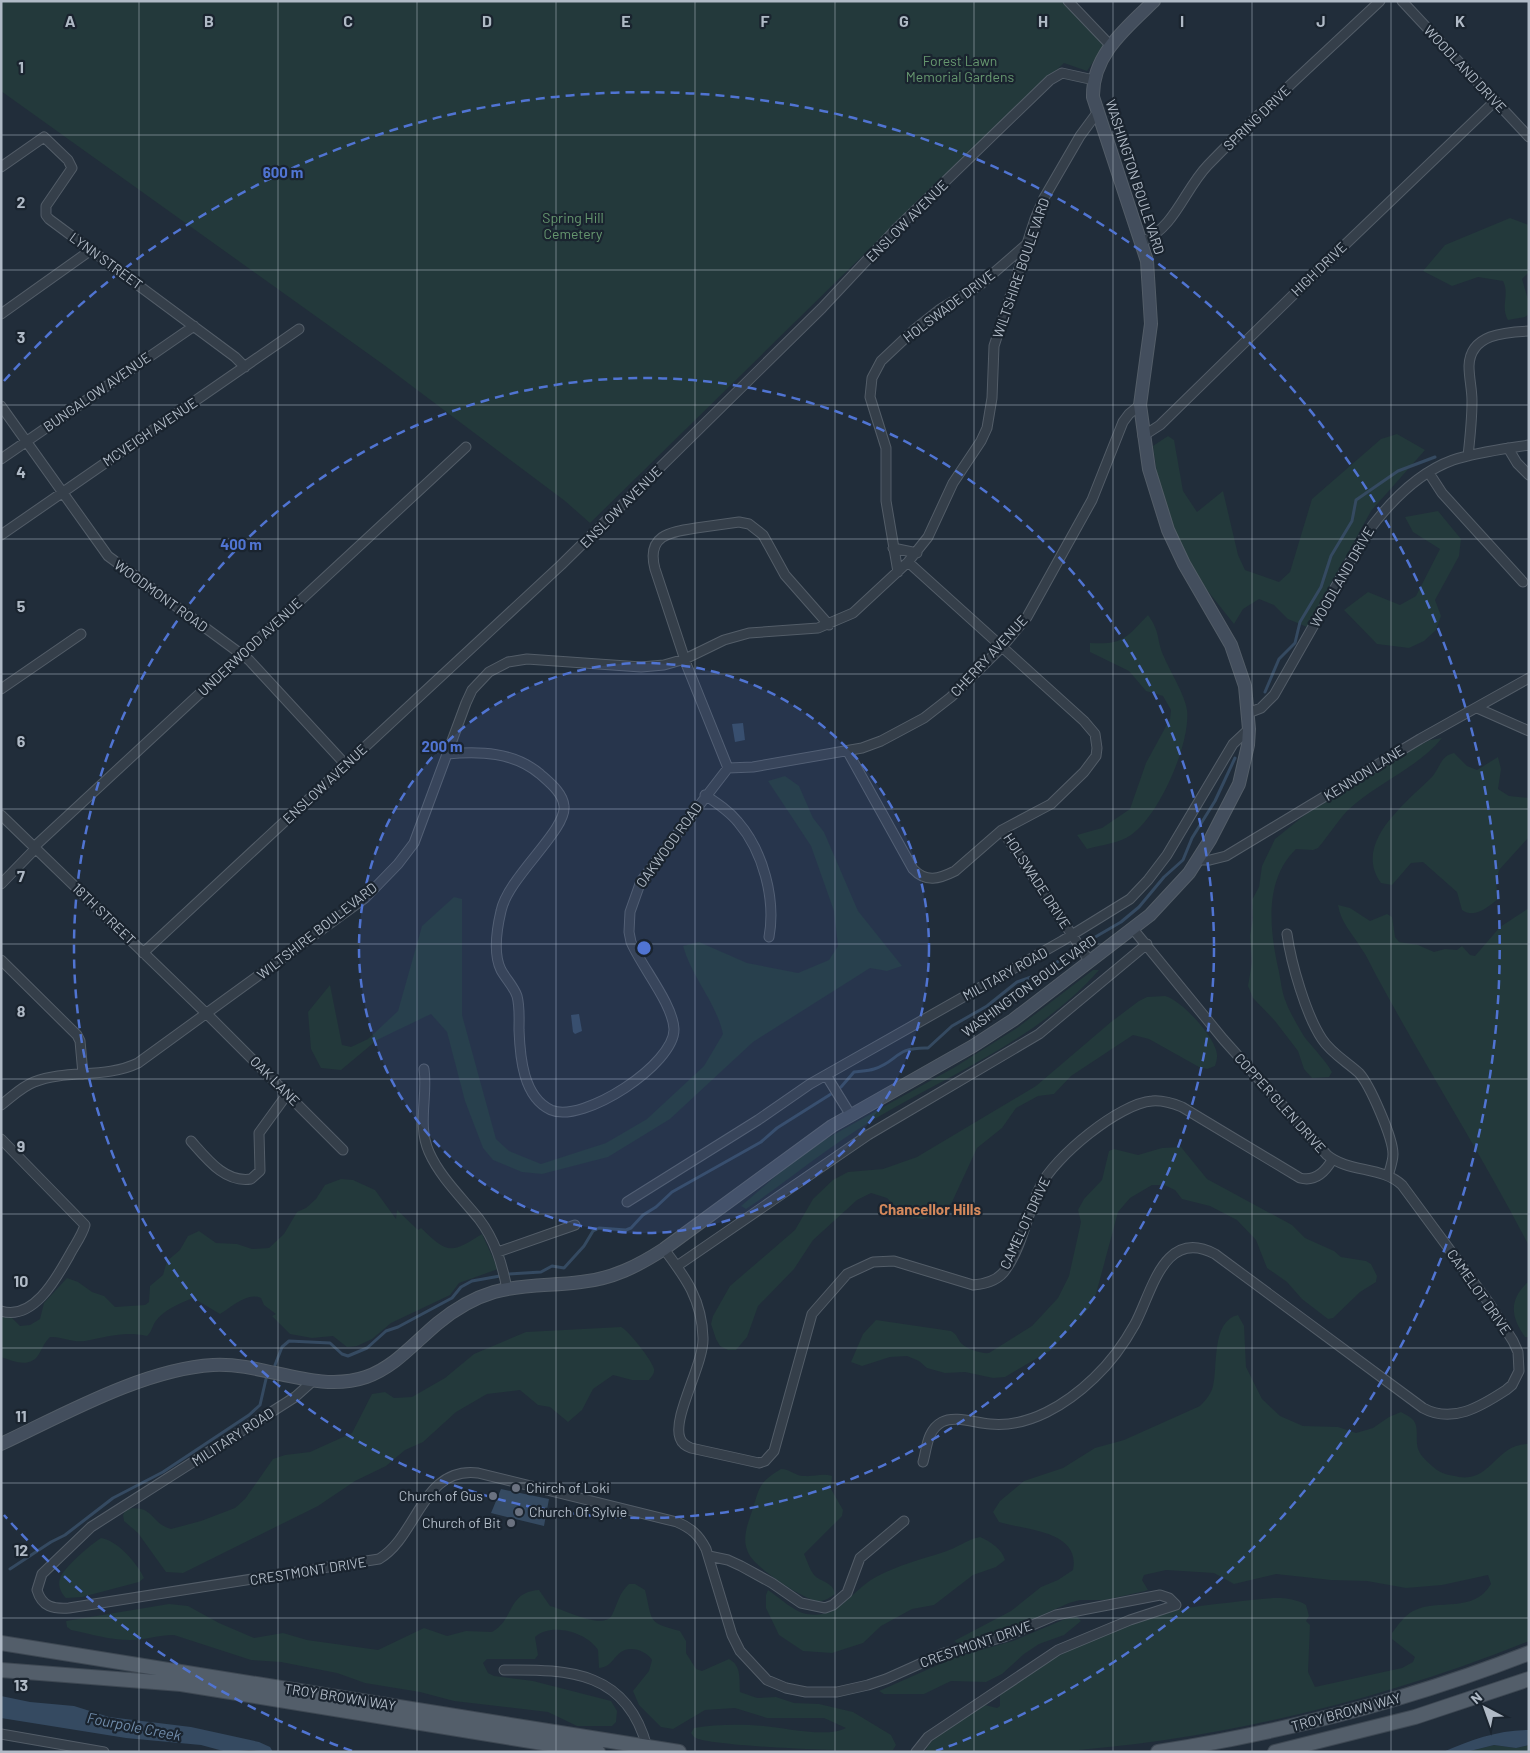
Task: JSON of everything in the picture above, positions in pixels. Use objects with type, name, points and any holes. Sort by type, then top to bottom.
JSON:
[{"type":"main road","name":"TROY BROWN WAY","points":[[1,1642],[679,1752]]},
{"type":"main road","name":"TROY BROWN WAY","points":[[1158,1752],[1276,1730],[1337,1715],[1405,1696],[1529,1653]]},
{"type":"main road","name":"TROY BROWN WAY","points":[[1,1670],[181,1684],[598,1752]]},
{"type":"main road","name":"TROY BROWN WAY","points":[[1274,1752],[1415,1717],[1529,1679]]},
{"type":"street","points":[[1068,1],[1111,46]]},
{"type":"street","name":"WASHINGTON BOULEVARD","points":[[1,1444],[135,1384],[197,1366],[231,1365],[314,1380],[351,1380],[378,1371],[399,1358],[451,1313],[480,1297],[507,1289],[601,1279],[637,1266],[664,1249],[790,1155],[850,1114],[992,1034],[1133,929],[1175,890],[1198,860],[1239,784],[1248,745],[1249,729],[1241,672],[1231,645],[1184,564],[1161,512],[1148,469],[1140,405],[1151,315],[1149,276],[1142,242],[1093,97],[1094,80],[1100,62],[1111,46],[1154,1]]},
{"type":"street","name":"SPRING DRIVE","points":[[1142,242],[1157,235],[1166,225],[1195,181],[1219,154],[1380,1]]},
{"type":"street","name":"WOODLAND DRIVE","points":[[1402,1],[1529,137]]},
{"type":"street","name":"ENSLOW AVENUE","points":[[143,952],[581,546],[822,308],[896,229],[1050,80],[1062,73],[1094,80]]},
{"type":"street","name":"HIGH DRIVE","points":[[1143,436],[1160,425],[1315,273],[1495,101]]},
{"type":"street","name":"WILTSHIRE BOULEVARD","points":[[1,1105],[18,1091],[35,1082],[126,1069],[207,1014],[356,905],[398,864],[414,843],[472,690],[489,672],[508,662],[528,659],[647,666],[664,665],[685,659],[724,640],[749,633],[804,630],[829,625],[853,613],[917,553],[953,483],[982,441],[987,428],[992,398],[994,346],[1027,244],[1044,198],[1085,127],[1097,113]]},
{"type":"street","name":"LYNN STREET","points":[[1,167],[44,137],[68,160],[72,168],[46,206],[46,215],[235,357],[245,367]]},
{"type":"street","name":"HOLSWADE DRIVE","points":[[898,572],[886,501],[886,448],[870,397],[870,386],[876,369],[888,353],[926,320],[981,284],[1027,244]]},
{"type":"street","points":[[1,314],[91,250]]},
{"type":"street","name":"BUNGALOW AVENUE","points":[[1,459],[194,326]]},
{"type":"street","name":"MCVEIGH AVENUE","points":[[1,535],[299,330]]},
{"type":"street","points":[[1468,456],[1472,401],[1469,364],[1472,352],[1481,342],[1494,334],[1529,331]]},
{"type":"street","name":"CHERRY AVENUE","points":[[728,768],[753,768],[848,752],[882,741],[924,718],[951,697],[1002,647],[1019,628],[1035,604],[1098,488],[1123,422],[1128,414],[1140,405]]},
{"type":"street","name":"WOODMONT ROAD","points":[[1,406],[112,560],[242,655],[346,764]]},
{"type":"street","name":"WOODLAND DRIVE","points":[[1248,713],[1261,708],[1274,695],[1352,556],[1375,522],[1402,494],[1429,473],[1446,463],[1468,456],[1529,445]]},
{"type":"street","name":"UNDERWOOD AVENUE","points":[[1,884],[35,848],[466,447]]},
{"type":"street","points":[[1508,448],[1529,475]]},
{"type":"street","points":[[1429,473],[1442,493],[1523,582]]},
{"type":"street","points":[[728,768],[685,659],[653,561],[654,546],[659,540],[672,532],[739,522],[756,528],[767,542],[784,575],[829,625]]},
{"type":"street","points":[[893,548],[917,553]]},
{"type":"street","name":"HOLSWADE DRIVE","points":[[908,562],[1090,727],[1097,740],[1097,748],[1091,764],[1062,795],[1041,810],[1002,830],[1090,962]]},
{"type":"street","points":[[1,689],[81,634]]},
{"type":"street","name":"KENNON LANE","points":[[1198,860],[1210,860],[1226,856],[1420,739],[1529,678]]},
{"type":"street","points":[[1477,708],[1529,731]]},
{"type":"street","name":"MILITARY ROAD","points":[[627,1202],[826,1075],[1123,904],[1148,880],[1172,848],[1233,744],[1249,729]]},
{"type":"street","points":[[848,752],[909,862],[924,877],[937,878],[954,871],[1002,830]]},
{"type":"street","name":"OAKWOOD ROAD","points":[[447,754],[492,754],[521,762],[548,781],[563,800],[565,812],[559,825],[522,870],[505,897],[498,925],[497,950],[500,969],[517,997],[521,1056],[527,1080],[532,1092],[544,1106],[560,1112],[581,1109],[619,1092],[652,1065],[673,1038],[674,1030],[670,1012],[631,942],[629,932],[630,912],[641,881],[705,795],[728,768]]},
{"type":"street","points":[[705,795],[736,820],[755,849],[764,873],[770,908],[769,937]]},
{"type":"street","name":"18TH STREET","points":[[1,815],[207,1014]]},
{"type":"street","name":"COPPER GLEN DRIVE","points":[[1133,929],[1223,1039],[1332,1160],[1388,1176]]},
{"type":"street","points":[[1286,934],[1291,962],[1319,1033],[1328,1047],[1364,1078],[1373,1096],[1392,1145],[1393,1158],[1388,1176]]},
{"type":"street","points":[[677,1266],[868,1135],[1039,1034],[1147,944]]},
{"type":"street","points":[[1,960],[77,1034],[80,1041],[83,1074]]},
{"type":"street","name":"OAK LANE","points":[[207,1014],[288,1093],[342,1150]]},
{"type":"street","points":[[424,1069],[423,1121],[428,1150],[441,1172],[480,1220],[498,1252],[507,1289]]},
{"type":"street","points":[[826,1075],[850,1114]]},
{"type":"street","points":[[191,1141],[224,1173],[239,1179],[251,1179],[260,1171],[259,1133],[288,1093]]},
{"type":"street","name":"CAMELOT DRIVE","points":[[664,1249],[695,1296],[703,1340],[680,1422],[679,1436],[685,1445],[691,1448],[759,1463],[765,1461],[774,1451],[812,1314],[840,1280],[863,1265],[884,1260],[904,1263],[973,1285],[982,1284],[999,1276],[1012,1259],[1039,1187],[1053,1166],[1073,1146],[1134,1106],[1144,1102],[1162,1101],[1182,1107],[1300,1178],[1312,1179],[1319,1176],[1332,1160]]},
{"type":"street","points":[[1,1139],[84,1222],[84,1230],[46,1291],[21,1311],[14,1313],[1,1311]]},
{"type":"street","name":"CAMELOT DRIVE","points":[[923,1462],[931,1433],[940,1423],[950,1420],[1001,1425],[1022,1422],[1053,1408],[1083,1388],[1104,1368],[1127,1338],[1164,1264],[1175,1253],[1190,1248],[1206,1250],[1215,1254],[1429,1411],[1441,1416],[1456,1416],[1500,1395],[1512,1385],[1519,1371],[1518,1352],[1513,1341],[1489,1303],[1402,1186],[1388,1176]]},
{"type":"street","points":[[498,1252],[575,1225]]},
{"type":"street","name":"MILITARY ROAD","points":[[149,1490],[295,1397],[314,1380]]},
{"type":"street","name":"CRESTMONT DRIVE","points":[[149,1490],[91,1527],[42,1574],[37,1590],[46,1605],[56,1609],[78,1607],[379,1559],[394,1546],[438,1484],[449,1476],[464,1472],[478,1473],[677,1522],[695,1532],[709,1556],[732,1635],[740,1652],[767,1680],[786,1688],[806,1692],[832,1692],[868,1685],[886,1679],[944,1652],[1004,1637],[1068,1612],[1160,1595],[1176,1605],[1130,1620],[1058,1650],[928,1737],[916,1752]]},
{"type":"street","points":[[709,1556],[728,1560],[741,1566],[772,1582],[801,1602],[825,1608],[833,1605],[847,1593],[860,1558],[904,1521]]},
{"type":"street","points":[[504,1670],[533,1670],[598,1680],[612,1690],[633,1711],[642,1729],[647,1747]]},
{"type":"street","points":[[1,1734],[104,1752]]},
{"type":"green space","name":"Spring Hill Cemetery","points":[[1,1],[1063,1],[1105,44],[1087,71],[1064,63],[899,220],[590,523],[565,501],[384,365],[1,91]]},
{"type":"green space","points":[[1510,218],[1529,225],[1529,272],[1522,279],[1529,303],[1529,314],[1525,317],[1508,320],[1505,310],[1506,291],[1503,281],[1478,277],[1452,286],[1423,271],[1445,245]]},
{"type":"green space","points":[[1397,434],[1425,450],[1371,511],[1307,627],[1288,619],[1274,605],[1259,599],[1243,609],[1234,624],[1199,580],[1162,508],[1153,446],[1168,436],[1174,440],[1183,491],[1197,512],[1223,491],[1238,555],[1245,570],[1279,582],[1290,572],[1312,499],[1381,439]]},
{"type":"green space","points":[[1438,511],[1461,539],[1459,556],[1435,600],[1441,616],[1436,630],[1424,641],[1409,648],[1377,644],[1344,610],[1368,592],[1400,605],[1416,596],[1440,549],[1413,532],[1405,517]]},
{"type":"green space","points":[[1148,615],[1157,631],[1164,657],[1186,704],[1187,724],[1184,741],[1171,778],[1162,796],[1142,826],[1121,840],[1087,849],[1077,835],[1102,828],[1130,809],[1146,763],[1170,719],[1171,710],[1163,696],[1146,691],[1129,671],[1090,652],[1090,643],[1117,641],[1129,634]]},
{"type":"green space","points":[[1442,738],[1432,749],[1409,767],[1358,801],[1347,811],[1318,848],[1313,850],[1296,849],[1285,862],[1278,876],[1274,891],[1272,924],[1273,940],[1284,995],[1289,1010],[1304,1036],[1332,1072],[1329,1077],[1312,1078],[1304,1069],[1298,1051],[1275,1021],[1253,998],[1248,986],[1252,962],[1250,936],[1253,918],[1252,900],[1259,887],[1262,866],[1275,839],[1306,814],[1418,746],[1430,740]]},
{"type":"green space","points":[[1454,753],[1467,766],[1477,770],[1498,757],[1501,769],[1498,789],[1509,796],[1529,798],[1529,837],[1499,870],[1496,882],[1498,899],[1476,913],[1462,910],[1457,892],[1423,862],[1411,863],[1392,885],[1381,883],[1374,868],[1373,853],[1386,825],[1397,811],[1435,774],[1443,760]]},
{"type":"green space","points":[[785,776],[799,786],[813,818],[824,832],[858,911],[902,966],[887,971],[870,968],[753,1042],[670,1119],[608,1157],[542,1174],[522,1172],[493,1160],[483,1148],[465,1101],[447,1032],[431,1014],[377,1040],[341,1070],[321,1068],[311,1049],[308,1012],[330,985],[342,1045],[351,1047],[368,1039],[398,1011],[422,926],[454,897],[462,899],[462,1015],[496,1139],[509,1151],[541,1164],[606,1143],[647,1119],[704,1066],[723,1034],[715,1011],[692,969],[683,946],[699,942],[747,963],[798,973],[829,960],[838,946],[834,911],[811,846],[768,781]]},
{"type":"green space","points":[[1338,905],[1350,908],[1370,921],[1387,914],[1392,917],[1395,937],[1399,942],[1418,945],[1434,952],[1445,949],[1457,950],[1462,946],[1470,955],[1475,956],[1500,927],[1529,908],[1529,1246],[1492,1177],[1365,954],[1344,923]]},
{"type":"green space","points":[[1093,970],[1099,970],[1073,996],[1045,1019],[984,1058],[857,1130],[746,1209],[741,1206],[784,1169],[824,1140],[955,1067],[1017,1028]]},
{"type":"green space","points":[[1165,996],[1187,1010],[1202,1026],[1217,1052],[1215,1066],[1207,1069],[1199,1067],[1149,1039],[1133,1035],[1071,1076],[1054,1094],[1038,1096],[1016,1108],[1002,1128],[977,1148],[952,1202],[940,1214],[923,1219],[906,1217],[887,1198],[871,1193],[857,1200],[813,1240],[794,1269],[758,1306],[747,1337],[736,1350],[728,1350],[720,1346],[711,1324],[713,1316],[730,1286],[795,1230],[813,1199],[833,1180],[848,1172],[883,1169],[917,1157],[1036,1086],[1111,1022],[1139,1001],[1147,997]]},
{"type":"green space","points":[[1181,1147],[1207,1179],[1292,1225],[1305,1238],[1334,1251],[1341,1257],[1366,1261],[1371,1264],[1377,1276],[1376,1282],[1360,1292],[1333,1318],[1328,1319],[1302,1299],[1287,1282],[1267,1268],[1256,1240],[1237,1220],[1210,1206],[1182,1199],[1175,1190],[1164,1185],[1152,1185],[1130,1198],[1118,1212],[1096,1294],[1089,1308],[1051,1350],[1005,1377],[993,1378],[965,1372],[945,1373],[927,1368],[919,1361],[907,1356],[890,1357],[862,1366],[851,1362],[863,1334],[876,1320],[951,1331],[964,1346],[986,1353],[989,1353],[1032,1326],[1058,1298],[1069,1276],[1081,1222],[1078,1210],[1084,1199],[1102,1180],[1109,1151],[1114,1149],[1138,1155],[1162,1148]]},
{"type":"green space","points":[[341,1179],[353,1180],[375,1190],[396,1219],[397,1210],[418,1230],[421,1228],[444,1247],[456,1248],[482,1234],[498,1269],[459,1283],[450,1295],[391,1323],[372,1339],[357,1346],[347,1347],[333,1336],[312,1338],[290,1334],[272,1316],[276,1314],[264,1305],[261,1298],[250,1297],[220,1314],[193,1298],[162,1314],[147,1336],[123,1334],[85,1341],[50,1337],[39,1354],[31,1361],[21,1363],[1,1357],[1,1317],[11,1317],[20,1326],[30,1325],[40,1319],[44,1303],[67,1278],[78,1282],[92,1292],[104,1296],[115,1307],[145,1305],[149,1302],[150,1286],[163,1275],[167,1261],[180,1250],[188,1236],[199,1231],[216,1243],[237,1244],[252,1249],[269,1248],[284,1234],[297,1212],[306,1208],[316,1199],[325,1185]]},
{"type":"green space","points":[[1529,1281],[1529,1337],[1525,1337],[1516,1322],[1514,1308],[1518,1294]]},
{"type":"green space","points":[[1238,1315],[1244,1326],[1246,1367],[1262,1399],[1280,1416],[1303,1426],[1338,1427],[1356,1433],[1373,1428],[1389,1417],[1401,1412],[1410,1417],[1416,1425],[1418,1447],[1424,1459],[1440,1472],[1459,1477],[1470,1477],[1479,1474],[1508,1450],[1529,1444],[1529,1641],[1472,1663],[1356,1700],[1236,1728],[1115,1747],[1054,1752],[925,1752],[935,1738],[961,1718],[985,1705],[997,1708],[1000,1706],[1000,1695],[1040,1667],[1107,1632],[1154,1616],[1194,1607],[1258,1599],[1291,1599],[1306,1605],[1309,1616],[1306,1621],[1310,1625],[1308,1672],[1315,1687],[1402,1668],[1413,1662],[1415,1657],[1392,1639],[1392,1633],[1404,1618],[1413,1611],[1423,1607],[1455,1604],[1475,1599],[1484,1593],[1491,1584],[1488,1575],[1442,1585],[1406,1588],[1367,1581],[1331,1580],[1276,1574],[1234,1584],[1214,1573],[1166,1570],[1144,1575],[1142,1580],[1148,1590],[1105,1600],[1080,1600],[1069,1603],[1004,1632],[959,1644],[954,1641],[1011,1611],[1041,1587],[1058,1580],[1073,1570],[1073,1557],[1068,1547],[1059,1539],[1035,1530],[999,1522],[993,1512],[1000,1501],[1024,1481],[1063,1468],[1095,1448],[1124,1440],[1200,1406],[1208,1397],[1213,1386],[1217,1346],[1223,1326],[1229,1319]]},
{"type":"green space","points":[[621,1327],[634,1339],[652,1365],[654,1372],[649,1380],[632,1380],[613,1375],[593,1389],[582,1410],[568,1422],[550,1407],[538,1405],[520,1390],[487,1394],[456,1412],[423,1442],[405,1450],[386,1466],[355,1481],[318,1506],[183,1573],[166,1572],[138,1533],[124,1521],[123,1515],[126,1509],[142,1509],[159,1523],[171,1529],[201,1521],[235,1508],[245,1499],[273,1459],[285,1455],[310,1452],[352,1433],[372,1394],[385,1392],[394,1398],[412,1397],[445,1378],[474,1354],[526,1332]]},
{"type":"green space","points":[[781,1469],[801,1476],[832,1476],[831,1489],[843,1510],[842,1516],[804,1554],[813,1574],[830,1585],[834,1590],[835,1594],[824,1600],[810,1599],[781,1583],[762,1569],[747,1550],[746,1532],[759,1489],[769,1477]]},
{"type":"green space","points":[[980,1537],[995,1546],[1005,1560],[996,1567],[973,1575],[934,1605],[912,1609],[881,1626],[863,1643],[832,1653],[803,1651],[779,1635],[766,1608],[768,1590],[802,1613],[818,1615],[828,1612],[844,1602],[868,1582],[884,1573]]},
{"type":"green space","points":[[101,1538],[114,1543],[120,1548],[137,1566],[144,1578],[139,1582],[82,1597],[66,1598],[60,1588],[61,1576],[79,1555]]},
{"type":"green space","points":[[629,1584],[635,1584],[645,1590],[653,1620],[680,1631],[686,1641],[686,1653],[696,1669],[702,1671],[729,1659],[738,1669],[740,1692],[757,1698],[776,1697],[794,1703],[819,1704],[853,1712],[891,1735],[896,1745],[893,1750],[762,1747],[709,1741],[696,1738],[691,1733],[694,1728],[729,1725],[764,1726],[818,1732],[838,1731],[846,1728],[824,1718],[767,1718],[735,1708],[705,1710],[673,1729],[661,1727],[639,1705],[633,1691],[649,1671],[652,1660],[650,1657],[638,1650],[629,1649],[621,1652],[609,1664],[599,1668],[598,1650],[593,1644],[586,1638],[568,1631],[550,1630],[535,1637],[538,1655],[535,1659],[487,1659],[483,1663],[488,1673],[494,1676],[533,1681],[611,1701],[617,1711],[616,1722],[612,1726],[577,1726],[548,1712],[454,1701],[420,1692],[365,1683],[337,1673],[281,1662],[251,1660],[174,1635],[130,1640],[115,1639],[71,1630],[67,1627],[66,1621],[169,1604],[188,1606],[219,1623],[254,1638],[283,1633],[307,1640],[378,1650],[424,1628],[447,1636],[466,1631],[492,1632],[505,1620],[521,1596],[539,1590],[550,1606],[583,1618],[600,1621],[612,1615],[621,1595]]},
{"type":"green space","points":[[1077,1617],[1081,1621],[1064,1635],[1039,1644],[1024,1654],[1002,1674],[986,1682],[951,1681],[924,1694],[884,1694],[879,1691],[956,1657],[1013,1641],[1065,1619]]},
{"type":"green space","points":[[1494,1745],[1516,1748],[1529,1745],[1529,1752],[1466,1752]]},
{"type":"water","points":[[743,723],[745,740],[735,742],[732,724]]},
{"type":"water","points":[[579,1014],[582,1031],[575,1034],[573,1032],[571,1015]]},
{"type":"water","points":[[501,1489],[549,1499],[544,1526],[491,1513]]},
{"type":"water","name":"Fourpole Creek","points":[[1,1696],[30,1702],[74,1706],[109,1717],[191,1727],[259,1742],[270,1747],[273,1752],[249,1750],[227,1752],[201,1745],[126,1738],[1,1718]]},
{"type":"water","points":[[1529,1730],[1529,1745],[1516,1748],[1494,1745],[1466,1752],[1443,1752],[1485,1736]]},
{"type":"waterway","points":[[1265,692],[1279,659],[1295,643],[1300,622],[1321,587],[1331,556],[1352,521],[1356,500],[1398,471],[1435,457]]},
{"type":"waterway","points":[[1085,943],[1121,922],[1139,907],[1164,877],[1183,860],[1192,838],[1215,801],[1235,758]]},
{"type":"waterway","points":[[841,1087],[854,1072],[872,1070],[909,1050],[928,1048],[952,1026],[987,1006],[1017,982],[1037,975],[1076,950]]},
{"type":"waterway","points":[[509,1274],[541,1272],[552,1266],[564,1268],[584,1246],[593,1231],[599,1228],[626,1230],[631,1228],[643,1215],[656,1207],[672,1192],[761,1142],[777,1128],[831,1094]]},
{"type":"waterway","points":[[275,1365],[282,1347],[289,1341],[330,1343],[342,1354],[348,1356],[367,1348],[386,1331],[398,1327],[452,1298],[461,1287],[472,1281],[500,1276]]},
{"type":"waterway","points":[[10,1569],[65,1535],[113,1498],[163,1472],[249,1415],[260,1405],[266,1379]]},
{"type":"place","name":"Chirch of Loki","points":[[516,1488]]},
{"type":"place","name":"Church of Gus","points":[[493,1496]]},
{"type":"place","name":"Church Of Sylvie","points":[[519,1512]]},
{"type":"place","name":"Church of Bit","points":[[511,1523]]},
{"type":"district","name":"Chancellor Hills","points":[[930,1210]]},
{"type":"park label","name":"Forest Lawn Memorial Gardens","points":[[960,69]]}]
